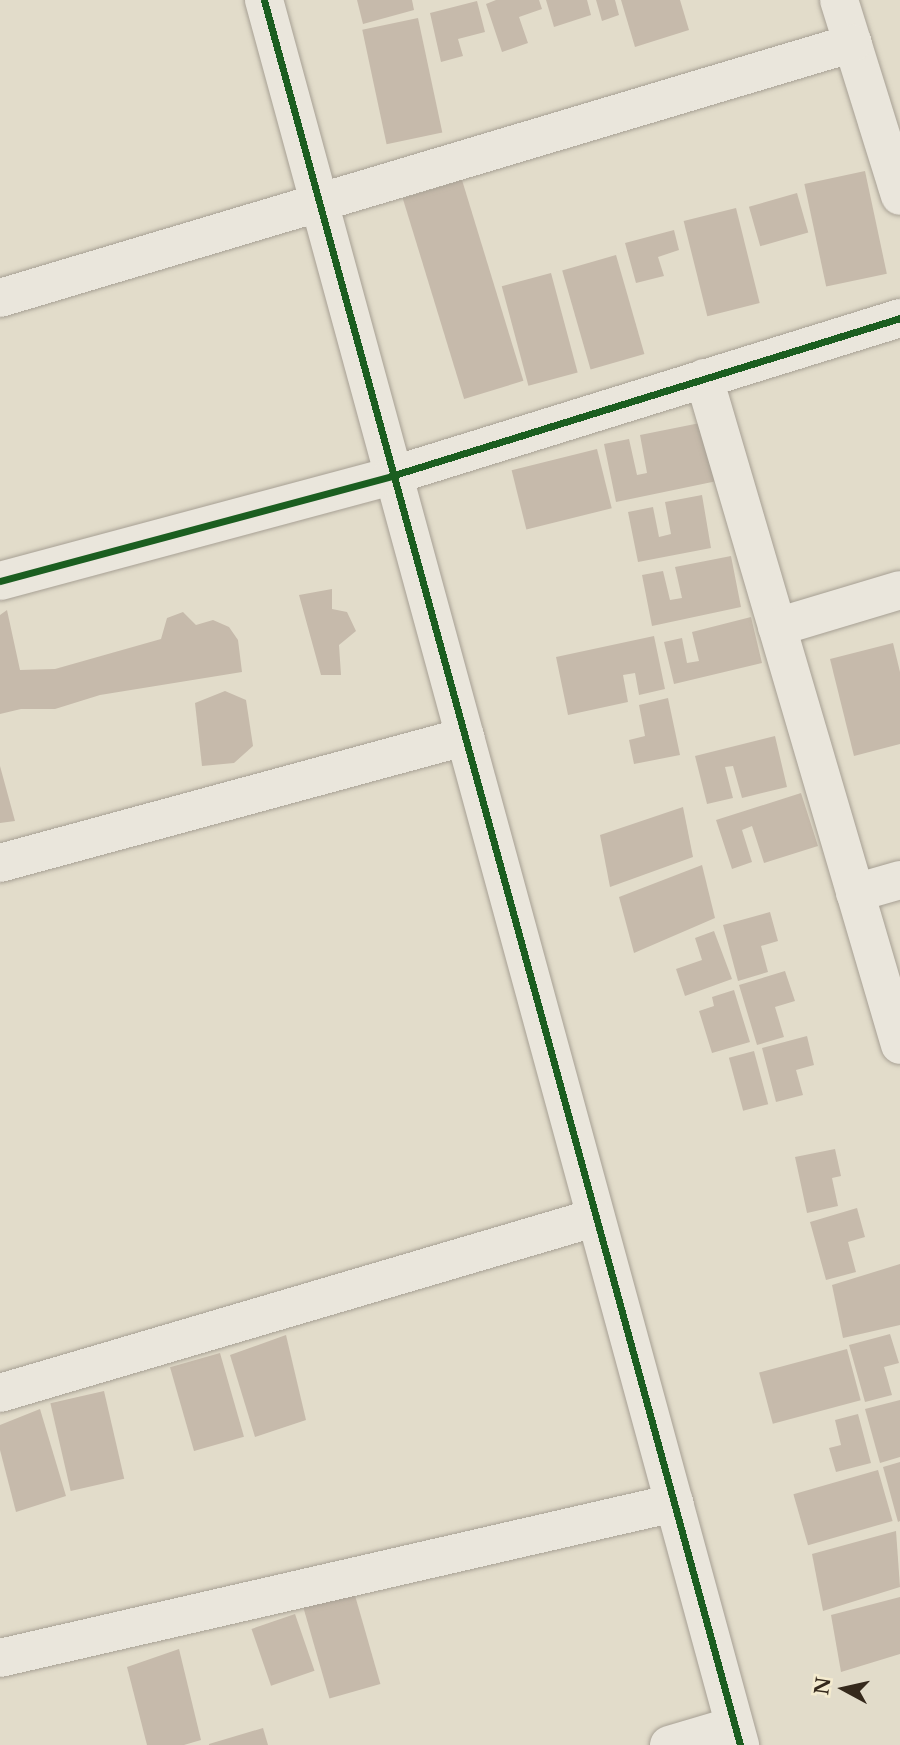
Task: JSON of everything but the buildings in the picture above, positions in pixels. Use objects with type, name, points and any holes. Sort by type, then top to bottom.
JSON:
[{"type":"street","points":[[264,0],[391,476],[465,737],[737,1735],[669,1745]]},
{"type":"street","points":[[839,0],[900,197]]},
{"type":"street","points":[[0,298],[318,200],[853,43]]},
{"type":"street","points":[[0,582],[391,476],[900,318]]},
{"type":"street","points":[[704,378],[900,1045]]},
{"type":"street","points":[[777,627],[900,590]]},
{"type":"street","points":[[0,863],[465,737]]},
{"type":"street","points":[[855,893],[900,880]]},
{"type":"street","points":[[0,1393],[594,1218]]},
{"type":"street","points":[[0,1658],[674,1503]]},
{"type":"cycle path","points":[[264,0],[740,1745]]},
{"type":"cycle path","points":[[0,581],[391,476],[900,318]]}]
